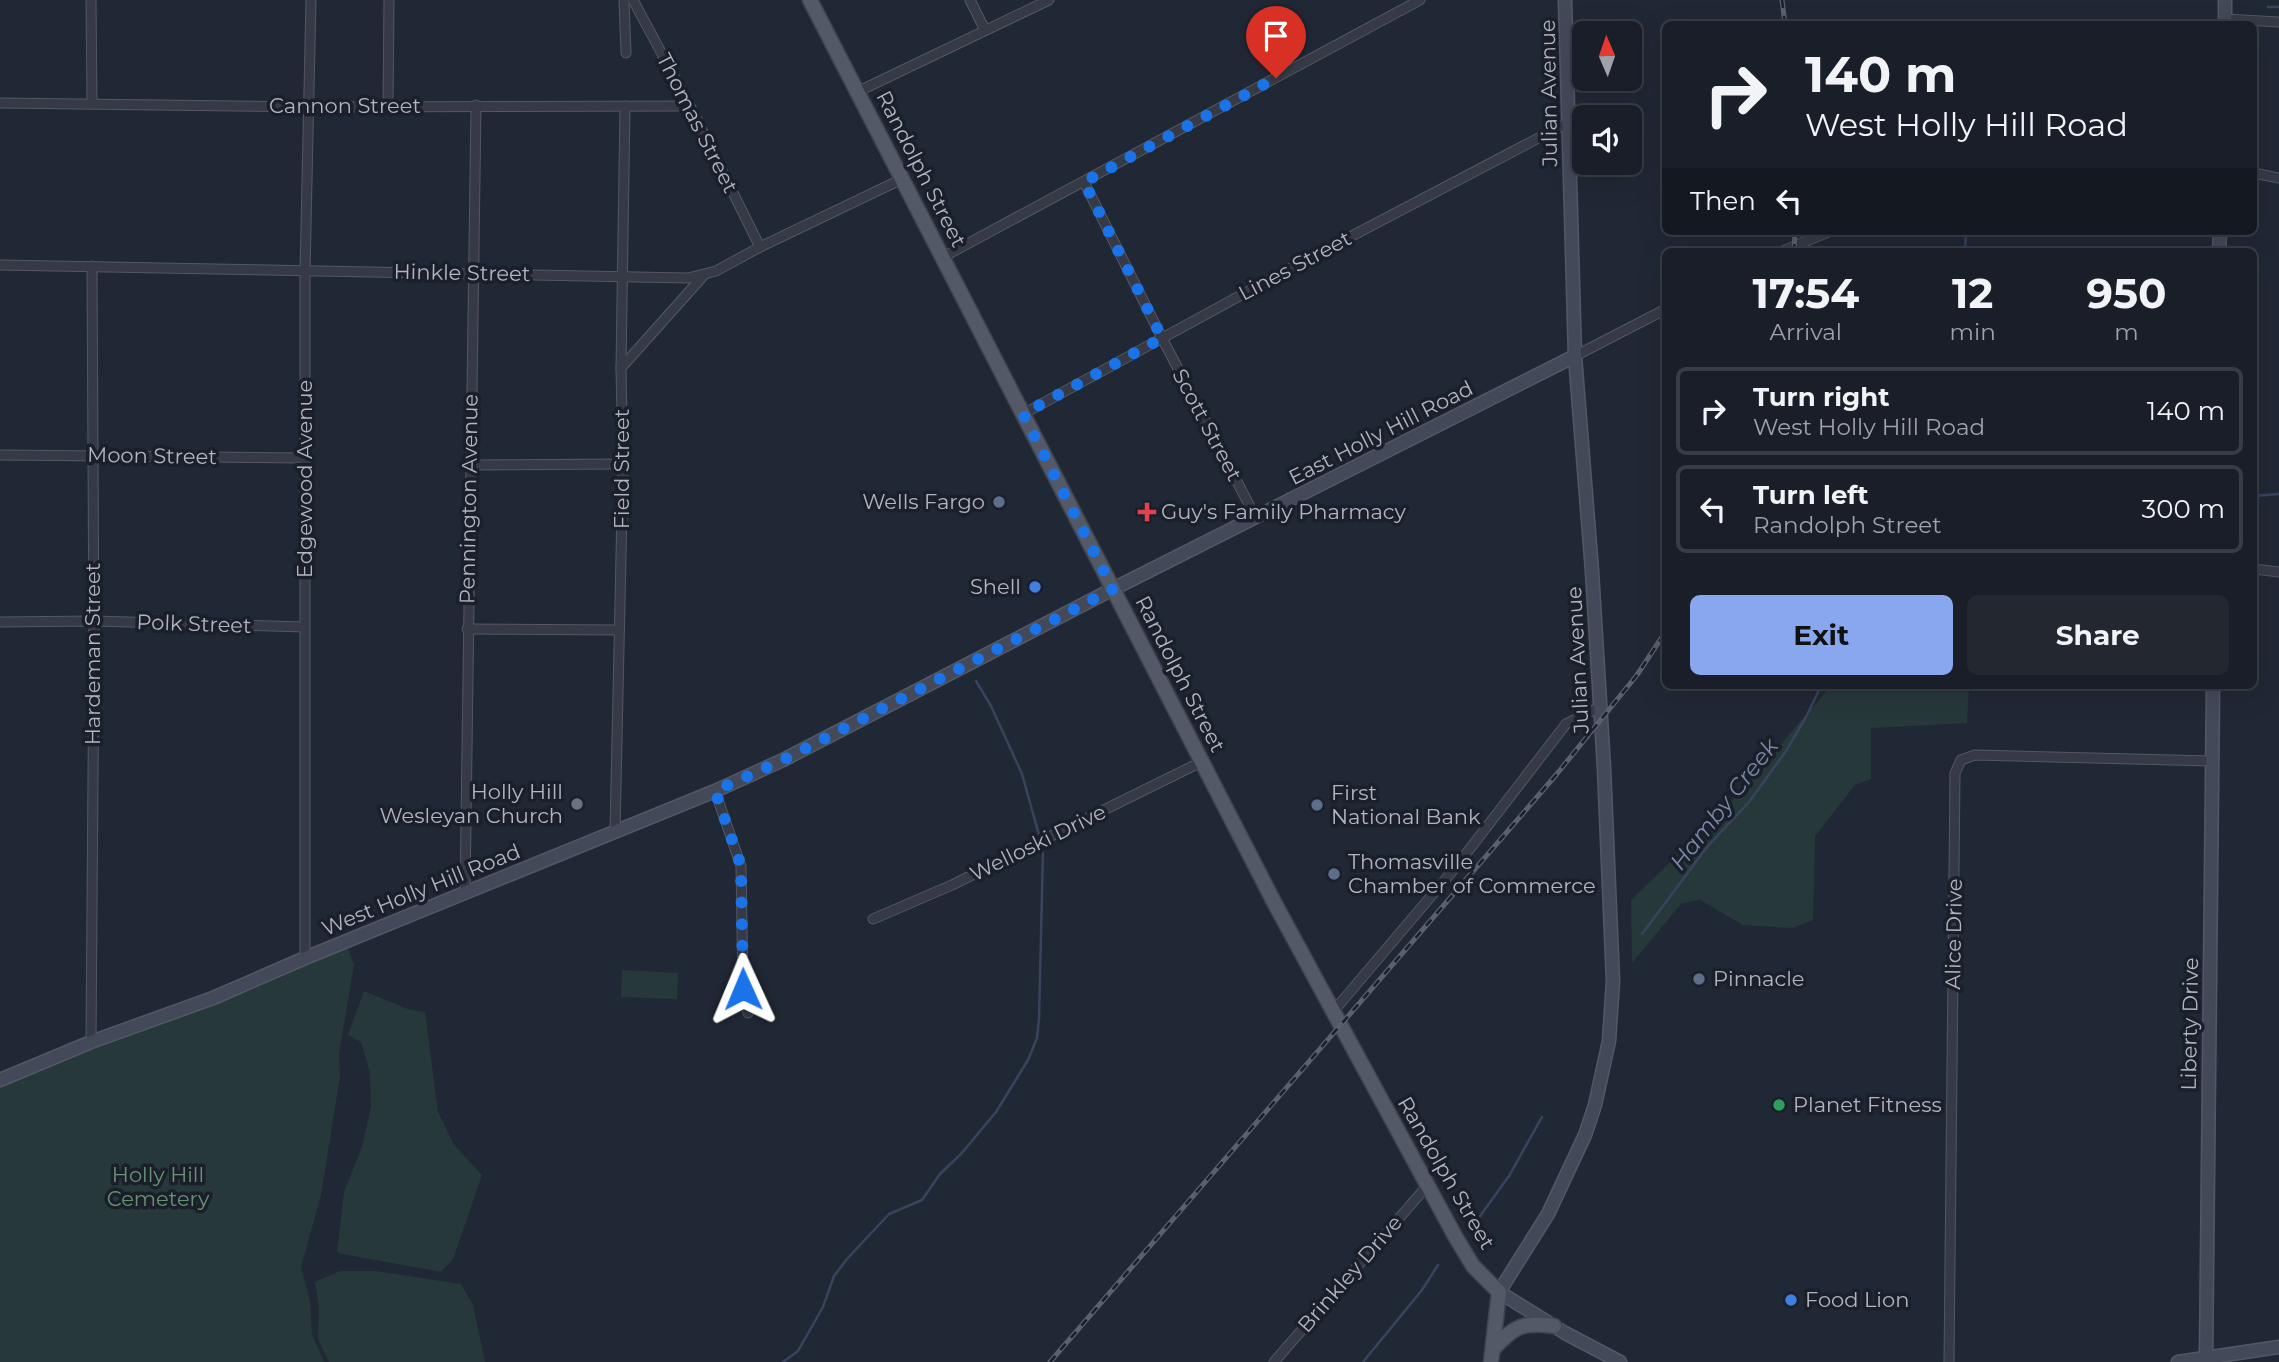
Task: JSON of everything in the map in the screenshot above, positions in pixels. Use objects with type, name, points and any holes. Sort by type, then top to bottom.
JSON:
[{"type":"main road","name":"Randolph Street","points":[[810,0],[1332,1013],[1473,1266],[1499,1292]]},
{"type":"main road","points":[[1492,1356],[1499,1292]]},
{"type":"main road","points":[[1492,1356],[1510,1330],[1518,1326],[1554,1326]]},
{"type":"street","points":[[91,0],[92,104]]},
{"type":"street","name":"Edgewood Avenue","points":[[304,958],[305,272],[310,0]]},
{"type":"street","points":[[388,106],[389,0]]},
{"type":"street","points":[[624,0],[626,53]]},
{"type":"street","name":"Thomas Street","points":[[633,0],[690,106],[760,247]]},
{"type":"street","points":[[970,0],[985,30]]},
{"type":"street","points":[[857,92],[1049,0]]},
{"type":"street","points":[[943,257],[1420,0]]},
{"type":"street","name":"Julian Avenue","points":[[1499,1292],[1548,1214],[1585,1135],[1595,1105],[1609,1041],[1613,981],[1600,707],[1575,356],[1566,0]]},
{"type":"street","points":[[2225,0],[2225,21]]},
{"type":"street","points":[[2257,22],[2279,22]]},
{"type":"street","name":"Cannon Street","points":[[0,103],[310,107],[690,106]]},
{"type":"street","name":"Pennington Avenue","points":[[465,893],[476,105]]},
{"type":"street","name":"Field Street","points":[[615,832],[623,464],[621,368],[625,106]]},
{"type":"street","name":"Lines Street","points":[[1023,414],[1287,270],[1569,122]]},
{"type":"street","points":[[2257,174],[2279,178]]},
{"type":"street","name":"Hinkle Street","points":[[0,265],[688,278],[704,275],[902,179]]},
{"type":"street","name":"Scott Street","points":[[1084,182],[1256,518]]},
{"type":"street","points":[[1790,248],[1821,235]]},
{"type":"street","name":"Hardeman Street","points":[[91,1042],[94,621],[92,266]]},
{"type":"street","points":[[621,368],[704,275]]},
{"type":"street","name":"East Holly Hill Road","points":[[1113,589],[1662,311]]},
{"type":"street","name":"Moon Street","points":[[0,455],[305,458]]},
{"type":"street","points":[[470,465],[623,464]]},
{"type":"street","points":[[2257,569],[2279,572]]},
{"type":"street","name":"West Holly Hill Road","points":[[0,1080],[91,1042],[213,998],[304,958],[715,791],[783,760],[1113,589]]},
{"type":"street","name":"Polk Street","points":[[0,622],[94,621],[304,627]]},
{"type":"street","points":[[467,629],[619,630]]},
{"type":"street","name":"Liberty Drive","points":[[2206,1360],[2213,689]]},
{"type":"street","points":[[1332,1013],[1455,868],[1566,724],[1600,707]]},
{"type":"street","name":"Alice Drive","points":[[1949,1362],[1955,773],[1961,760],[1975,755],[2212,761]]},
{"type":"street","name":"Welloski Drive","points":[[873,919],[952,885],[1201,762]]},
{"type":"street","points":[[715,791],[741,866],[743,989],[748,1013]]},
{"type":"street","name":"Brinkley Drive","points":[[1274,1362],[1427,1186]]},
{"type":"street","points":[[1499,1292],[1620,1362]]},
{"type":"street","points":[[2178,1362],[2206,1360],[2279,1347]]},
{"type":"green space","points":[[1828,689],[1969,689],[1967,723],[1871,728],[1871,779],[1855,785],[1815,836],[1813,920],[1792,928],[1743,925],[1700,900],[1682,903],[1632,963],[1631,900],[1723,811]]},
{"type":"green space","name":"Holly Hill Cemetery","points":[[345,941],[354,965],[339,1053],[340,1076],[321,1195],[301,1267],[310,1301],[312,1335],[324,1362],[0,1362],[0,1080]]},
{"type":"green space","points":[[622,970],[678,973],[677,999],[621,997]]},
{"type":"green space","points":[[364,991],[410,1010],[425,1012],[438,1112],[454,1145],[482,1175],[453,1259],[441,1272],[337,1253],[344,1192],[362,1147],[371,1107],[370,1072],[361,1042],[348,1035]]},
{"type":"green space","points":[[340,1271],[375,1271],[461,1284],[473,1305],[485,1362],[329,1362],[318,1339],[319,1308],[315,1282]]},
{"type":"waterway","points":[[2268,7],[2279,7]]},
{"type":"waterway","points":[[1965,248],[1966,235]]},
{"type":"waterway","name":"Hamby Creek","points":[[2257,496],[2279,494]]},
{"type":"waterway","points":[[976,681],[991,706],[1022,774],[1039,835]]},
{"type":"waterway","name":"Hamby Creek","points":[[1642,934],[1707,847],[1749,802],[1786,751],[1820,689]]},
{"type":"waterway","points":[[783,1362],[798,1351],[823,1307],[834,1276],[847,1259],[889,1214],[922,1200],[940,1174],[961,1154],[996,1112],[1028,1060],[1037,1038],[1039,1019],[1043,851]]},
{"type":"waterway","name":"Hamby Creek","points":[[1470,1230],[1509,1176],[1542,1117]]},
{"type":"waterway","name":"Hamby Creek","points":[[1363,1362],[1422,1290],[1438,1265]]},
{"type":"railway","points":[[1782,0],[1785,21]]},
{"type":"railway","points":[[1794,248],[1795,235]]},
{"type":"railway","points":[[1050,1362],[1556,775],[1637,675],[1662,637]]},
{"type":"place","name":"Wells Fargo","points":[[999,502]]},
{"type":"place","name":"Guy's Family Pharmacy","points":[[1147,512]]},
{"type":"place","name":"Shell","points":[[1035,587]]},
{"type":"place","name":"Holly Hill Wesleyan Church","points":[[577,804]]},
{"type":"place","name":"First National Bank","points":[[1317,805]]},
{"type":"place","name":"Thomasville Chamber of Commerce","points":[[1334,874]]},
{"type":"place","name":"Pinnacle","points":[[1699,979]]},
{"type":"place","name":"Planet Fitness","points":[[1779,1105]]},
{"type":"place","name":"Food Lion","points":[[1791,1300]]},
{"type":"route","points":[[743,989],[741,866],[715,791],[783,760],[1113,589],[1023,414],[1162,338],[1084,182],[1276,78]]}]
